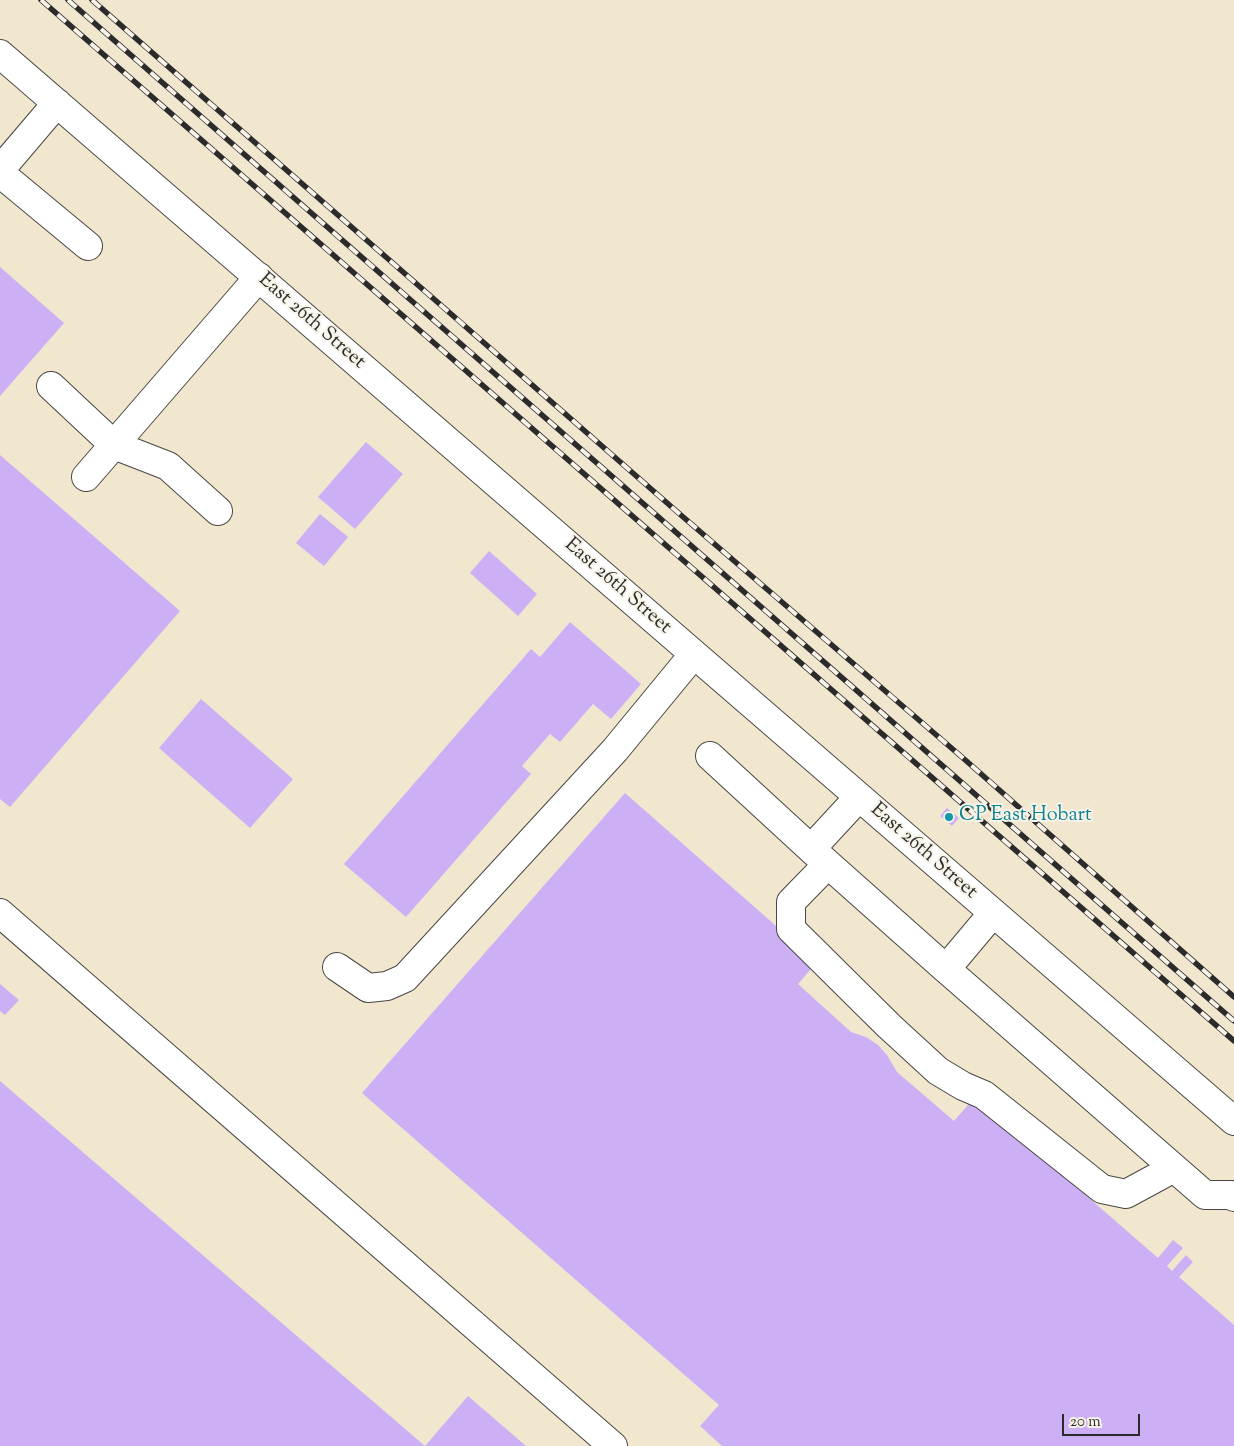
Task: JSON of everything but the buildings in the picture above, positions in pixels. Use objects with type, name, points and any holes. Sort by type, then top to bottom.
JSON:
[{"type":"street","name":"East 26th Street","points":[[0,54],[1234,1121]]},
{"type":"street","points":[[56,102],[0,171],[88,246]]},
{"type":"street","points":[[86,477],[259,277]]},
{"type":"street","points":[[51,386],[114,445],[168,466],[218,511]]},
{"type":"street","points":[[337,967],[368,988],[387,986],[405,978],[615,750],[694,654]]},
{"type":"street","points":[[710,756],[819,857],[1205,1195],[1232,1195],[1234,1197]]},
{"type":"street","points":[[859,797],[791,902],[791,929],[889,1026],[938,1071],[962,1086],[984,1095],[1102,1189],[1126,1194],[1174,1168]]},
{"type":"street","points":[[0,913],[613,1446]]},
{"type":"street","points":[[946,968],[993,913]]},
{"type":"railway","points":[[41,0],[1234,1041]]},
{"type":"railway","points":[[68,0],[1234,1021]]},
{"type":"railway","points":[[92,0],[682,516],[963,758],[1234,997]]},
{"type":"place","name":"CP East Hobart","points":[[949,817]]}]
